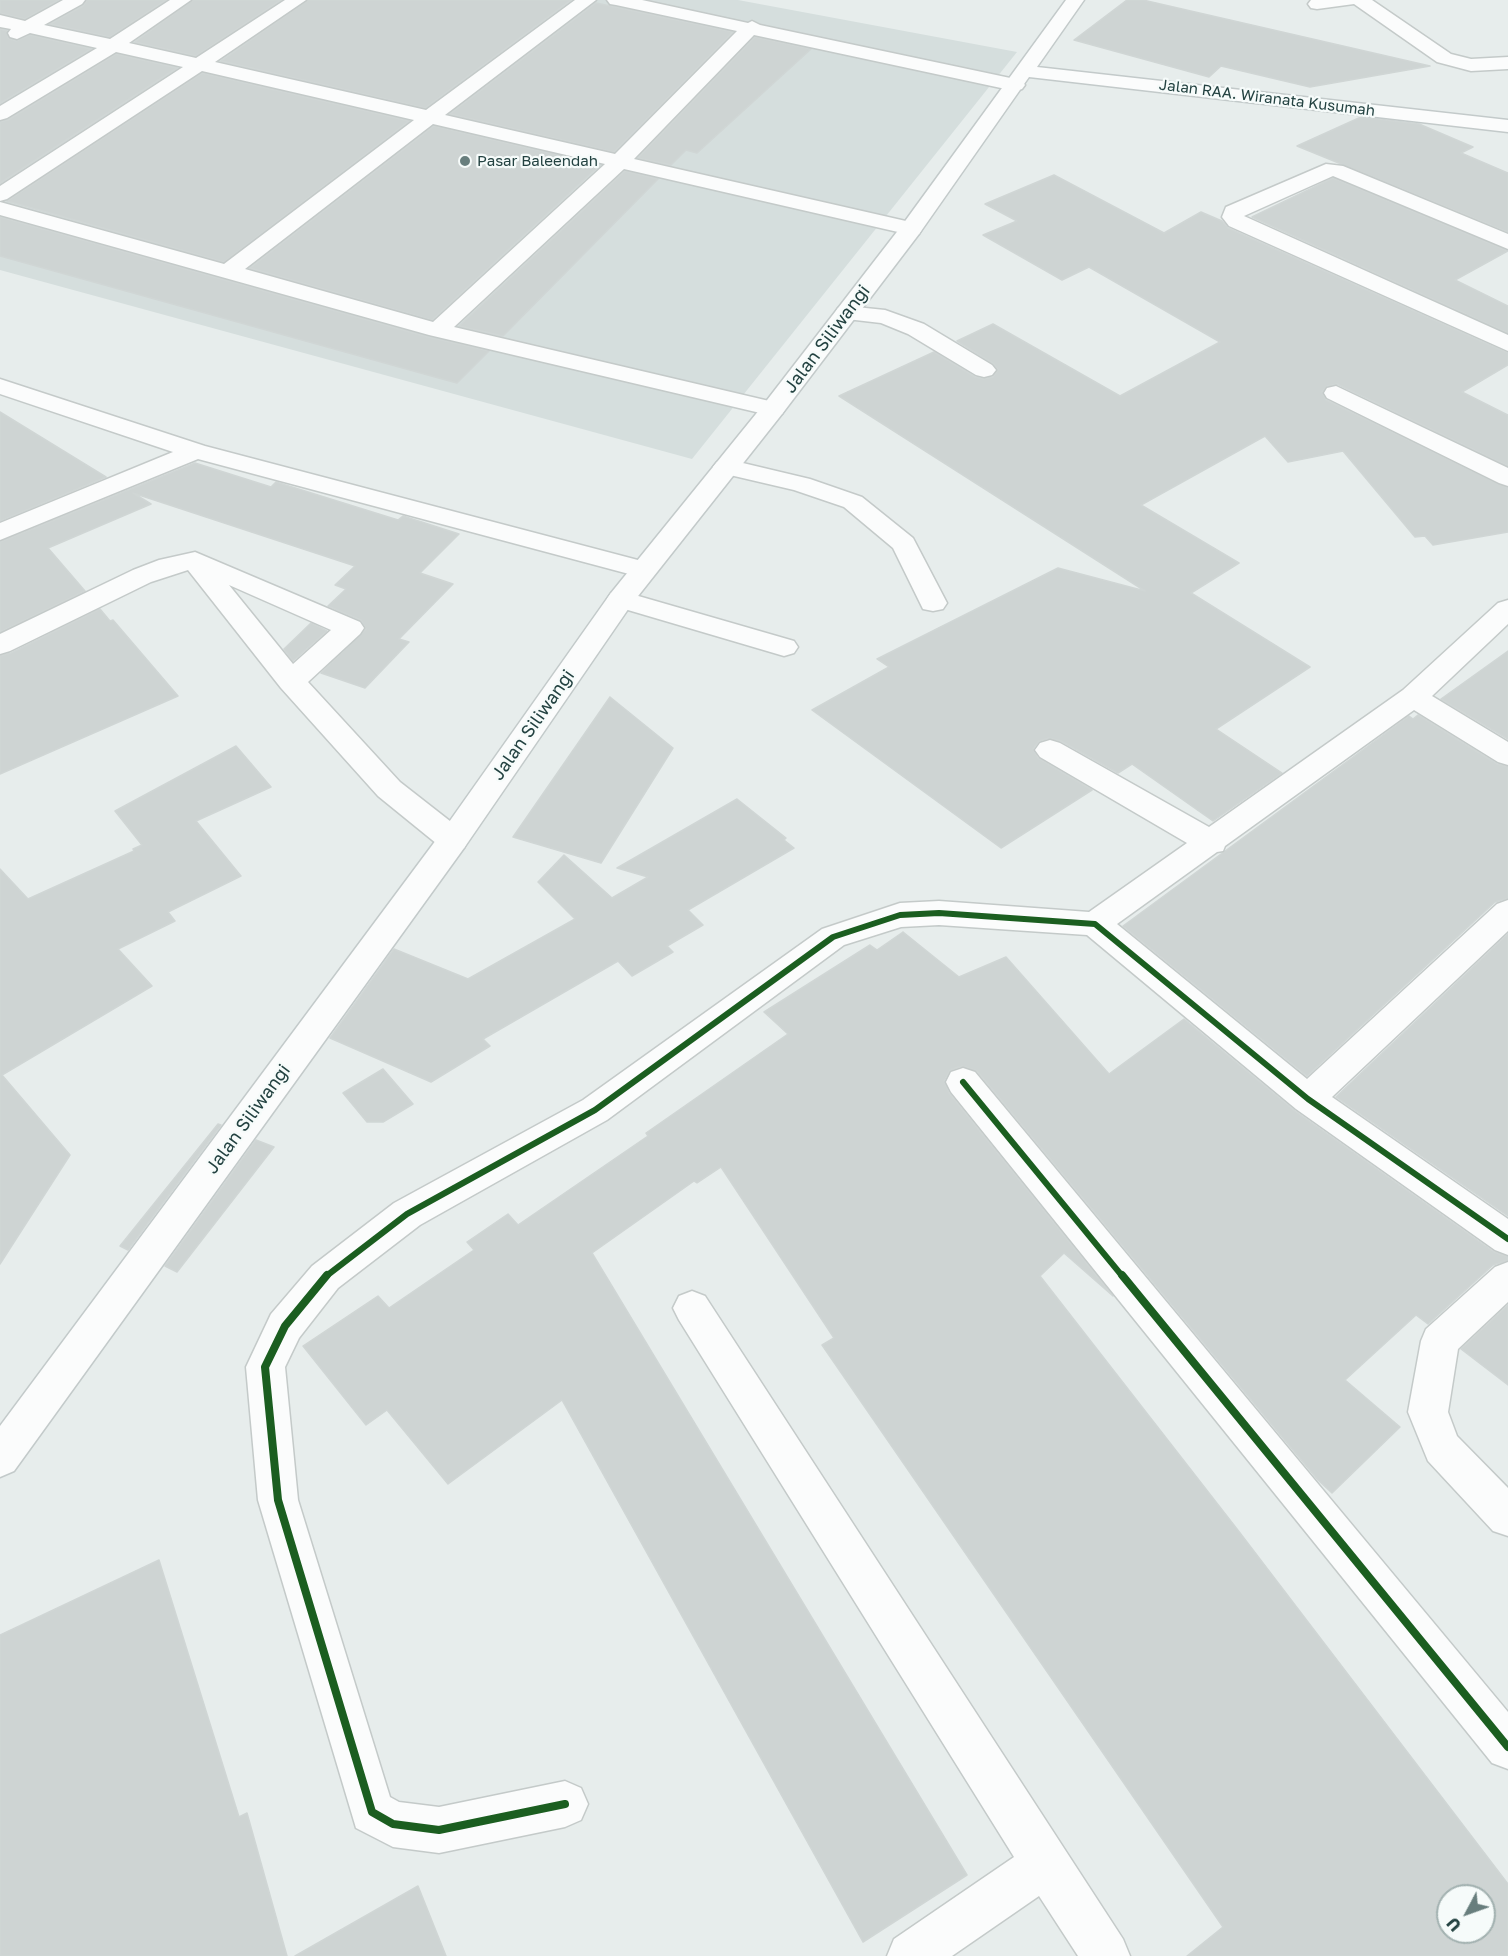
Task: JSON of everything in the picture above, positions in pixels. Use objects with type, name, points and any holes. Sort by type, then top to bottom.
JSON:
[{"type":"street","points":[[0,43],[76,0]]},
{"type":"street","points":[[0,114],[111,47],[182,0]]},
{"type":"street","points":[[0,195],[297,0]]},
{"type":"street","points":[[229,271],[586,0]]},
{"type":"street","name":"Jalan RAA. Wiranata Kusumah","points":[[616,0],[1021,78],[1508,126]]},
{"type":"street","name":"Jalan Siliwangi","points":[[0,1458],[453,840],[621,599],[773,409],[911,230],[1075,0]]},
{"type":"street","points":[[1317,4],[1348,0]]},
{"type":"street","points":[[1360,0],[1443,58],[1471,65],[1508,63]]},
{"type":"street","points":[[0,21],[620,161],[911,230]]},
{"type":"street","points":[[437,330],[620,161],[752,27]]},
{"type":"street","points":[[1508,242],[1336,170],[1326,170],[1234,212],[1233,217],[1237,221],[1508,344]]},
{"type":"street","points":[[0,208],[437,330],[773,409]]},
{"type":"street","points":[[846,313],[885,317],[916,329],[984,370]]},
{"type":"street","points":[[0,386],[196,451],[644,570]]},
{"type":"street","points":[[1336,393],[1508,478]]},
{"type":"street","points":[[0,532],[196,451]]},
{"type":"street","points":[[726,467],[801,484],[853,502],[904,544],[933,603]]},
{"type":"street","points":[[195,560],[291,681],[389,789],[453,840]]},
{"type":"street","points":[[0,645],[142,576],[168,566],[195,560],[350,628],[291,681]]},
{"type":"street","points":[[621,599],[784,646]]},
{"type":"street","points":[[1095,924],[1212,843],[1413,697],[1508,609]]},
{"type":"street","points":[[1413,697],[1508,756]]},
{"type":"street","points":[[1050,750],[1212,843]]},
{"type":"street","points":[[1308,1099],[1508,912]]},
{"type":"street","points":[[565,1804],[439,1830],[393,1824],[372,1812],[278,1500],[265,1367],[285,1326],[325,1277],[407,1214],[594,1110],[832,937],[900,915],[939,913],[1095,924],[1308,1099],[1508,1239]]},
{"type":"street","points":[[963,1082],[1508,1747]]},
{"type":"street","points":[[1508,1278],[1440,1341],[1428,1412],[1442,1448],[1508,1517]]},
{"type":"street","points":[[692,1308],[1045,1864],[1106,1956]]},
{"type":"street","points":[[910,1956],[1045,1864]]},
{"type":"shaded area","name":"Pasar Baleendah","points":[[0,0],[738,0],[1017,52],[692,459],[0,270]]},
{"type":"building","points":[[0,0],[58,0],[25,19],[0,13]]},
{"type":"building","points":[[87,0],[166,0],[110,37],[50,24],[83,6]]},
{"type":"building","points":[[193,0],[281,0],[196,56],[135,42]]},
{"type":"building","points":[[308,0],[571,0],[425,108],[221,61]]},
{"type":"building","points":[[1127,0],[1143,0],[1430,66],[1310,87],[1221,66],[1209,77],[1074,40]]},
{"type":"building","points":[[596,3],[733,32],[614,152],[450,114]]},
{"type":"building","points":[[0,29],[7,31],[8,38],[16,41],[30,35],[91,49],[0,103]]},
{"type":"building","points":[[755,37],[811,49],[697,153],[686,150],[671,165],[638,158]]},
{"type":"building","points":[[116,54],[177,68],[0,183],[0,122],[8,120]]},
{"type":"building","points":[[202,73],[409,121],[224,262],[7,201]]},
{"type":"building","points":[[1361,117],[1419,124],[1473,147],[1461,153],[1508,173],[1508,232],[1297,146]]},
{"type":"building","points":[[434,126],[600,165],[432,320],[250,268]]},
{"type":"building","points":[[625,171],[658,179],[503,336],[459,326]]},
{"type":"building","points":[[1054,175],[1164,233],[1201,212],[1222,221],[1228,228],[1508,353],[1508,365],[1462,392],[1508,415],[1508,466],[1337,384],[1327,386],[1322,392],[1326,400],[1508,488],[1508,532],[1433,545],[1425,536],[1415,537],[1343,451],[1288,462],[1265,436],[1141,505],[1239,563],[1191,593],[1310,667],[1216,729],[1282,773],[1213,821],[1132,764],[1118,773],[1061,741],[1049,738],[1039,741],[1033,749],[1038,758],[1092,790],[1001,848],[812,710],[889,667],[877,659],[1058,568],[1145,591],[839,396],[934,352],[975,377],[983,379],[993,377],[998,370],[994,364],[957,341],[993,324],[1120,396],[1220,342],[1089,267],[1062,280],[983,235],[1017,221],[985,204]]},
{"type":"building","points":[[1333,178],[1508,251],[1455,280],[1508,306],[1508,333],[1252,217]]},
{"type":"building","points":[[0,217],[428,337],[489,351],[457,383],[435,377],[0,256]]},
{"type":"building","points":[[0,412],[88,466],[106,477],[0,521]]},
{"type":"building","points":[[195,463],[271,487],[276,482],[398,520],[403,516],[459,534],[420,573],[453,584],[399,639],[409,642],[365,688],[321,673],[366,629],[361,620],[328,606],[346,589],[335,585],[355,566],[133,493],[151,504],[48,548],[85,591],[0,632],[0,542]]},
{"type":"building","points":[[100,609],[110,621],[113,620],[178,696],[0,774],[0,656],[11,653]]},
{"type":"building","points":[[311,623],[327,631],[293,661],[284,649]]},
{"type":"building","points":[[1508,651],[1508,739],[1441,699]]},
{"type":"building","points":[[610,697],[673,748],[601,863],[513,837]]},
{"type":"building","points":[[1418,715],[1497,764],[1508,767],[1508,898],[1495,902],[1307,1076],[1123,926],[1409,716],[1413,719]]},
{"type":"building","points":[[236,746],[271,787],[196,821],[241,876],[168,912],[175,921],[118,949],[152,986],[2,1075],[70,1155],[0,1264],[0,869],[28,899],[134,851],[133,849],[142,845],[115,811]]},
{"type":"building","points":[[737,799],[786,838],[784,840],[794,848],[688,910],[703,925],[667,946],[673,952],[632,976],[618,961],[483,1039],[490,1046],[431,1082],[330,1038],[394,949],[468,979],[575,919],[538,882],[564,855],[612,898],[648,877],[617,868]]},
{"type":"building","points":[[903,932],[959,977],[1006,957],[1109,1074],[1184,1019],[1295,1111],[1494,1252],[1508,1257],[1508,1260],[1493,1265],[1428,1324],[1416,1315],[1345,1380],[1400,1427],[1332,1493],[1318,1480],[977,1071],[962,1066],[950,1070],[944,1081],[949,1093],[1113,1296],[1064,1253],[1040,1276],[1508,1884],[1508,1956],[1187,1956],[1223,1927],[822,1345],[834,1338],[721,1167],[697,1183],[694,1181],[592,1253],[967,1875],[863,1942],[562,1400],[448,1484],[387,1410],[366,1425],[303,1346],[378,1296],[389,1308],[474,1250],[467,1242],[508,1214],[518,1225],[648,1136],[646,1133],[788,1034],[764,1012],[870,945],[877,950]]},
{"type":"building","points":[[1508,934],[1508,1216],[1336,1097]]},
{"type":"building","points":[[383,1069],[413,1104],[383,1122],[367,1122],[343,1093]]},
{"type":"building","points":[[218,1124],[221,1125],[128,1250],[120,1246]]},
{"type":"building","points":[[256,1140],[274,1147],[177,1272],[165,1266]]},
{"type":"building","points":[[1508,1305],[1508,1385],[1461,1349]]},
{"type":"building","points":[[159,1560],[239,1817],[247,1813],[287,1956],[0,1956],[0,1635]]},
{"type":"building","points":[[418,1886],[446,1956],[295,1956]]},
{"type":"cycle path","points":[[565,1804],[439,1830],[393,1824],[372,1812],[278,1500],[265,1367],[285,1326],[325,1277],[407,1214],[595,1110],[833,937],[900,915],[939,913],[1095,924],[1308,1099],[1508,1239]]},
{"type":"cycle path","points":[[963,1082],[1508,1747]]},
{"type":"place","name":"Pasar Baleendah","points":[[465,161]]}]
